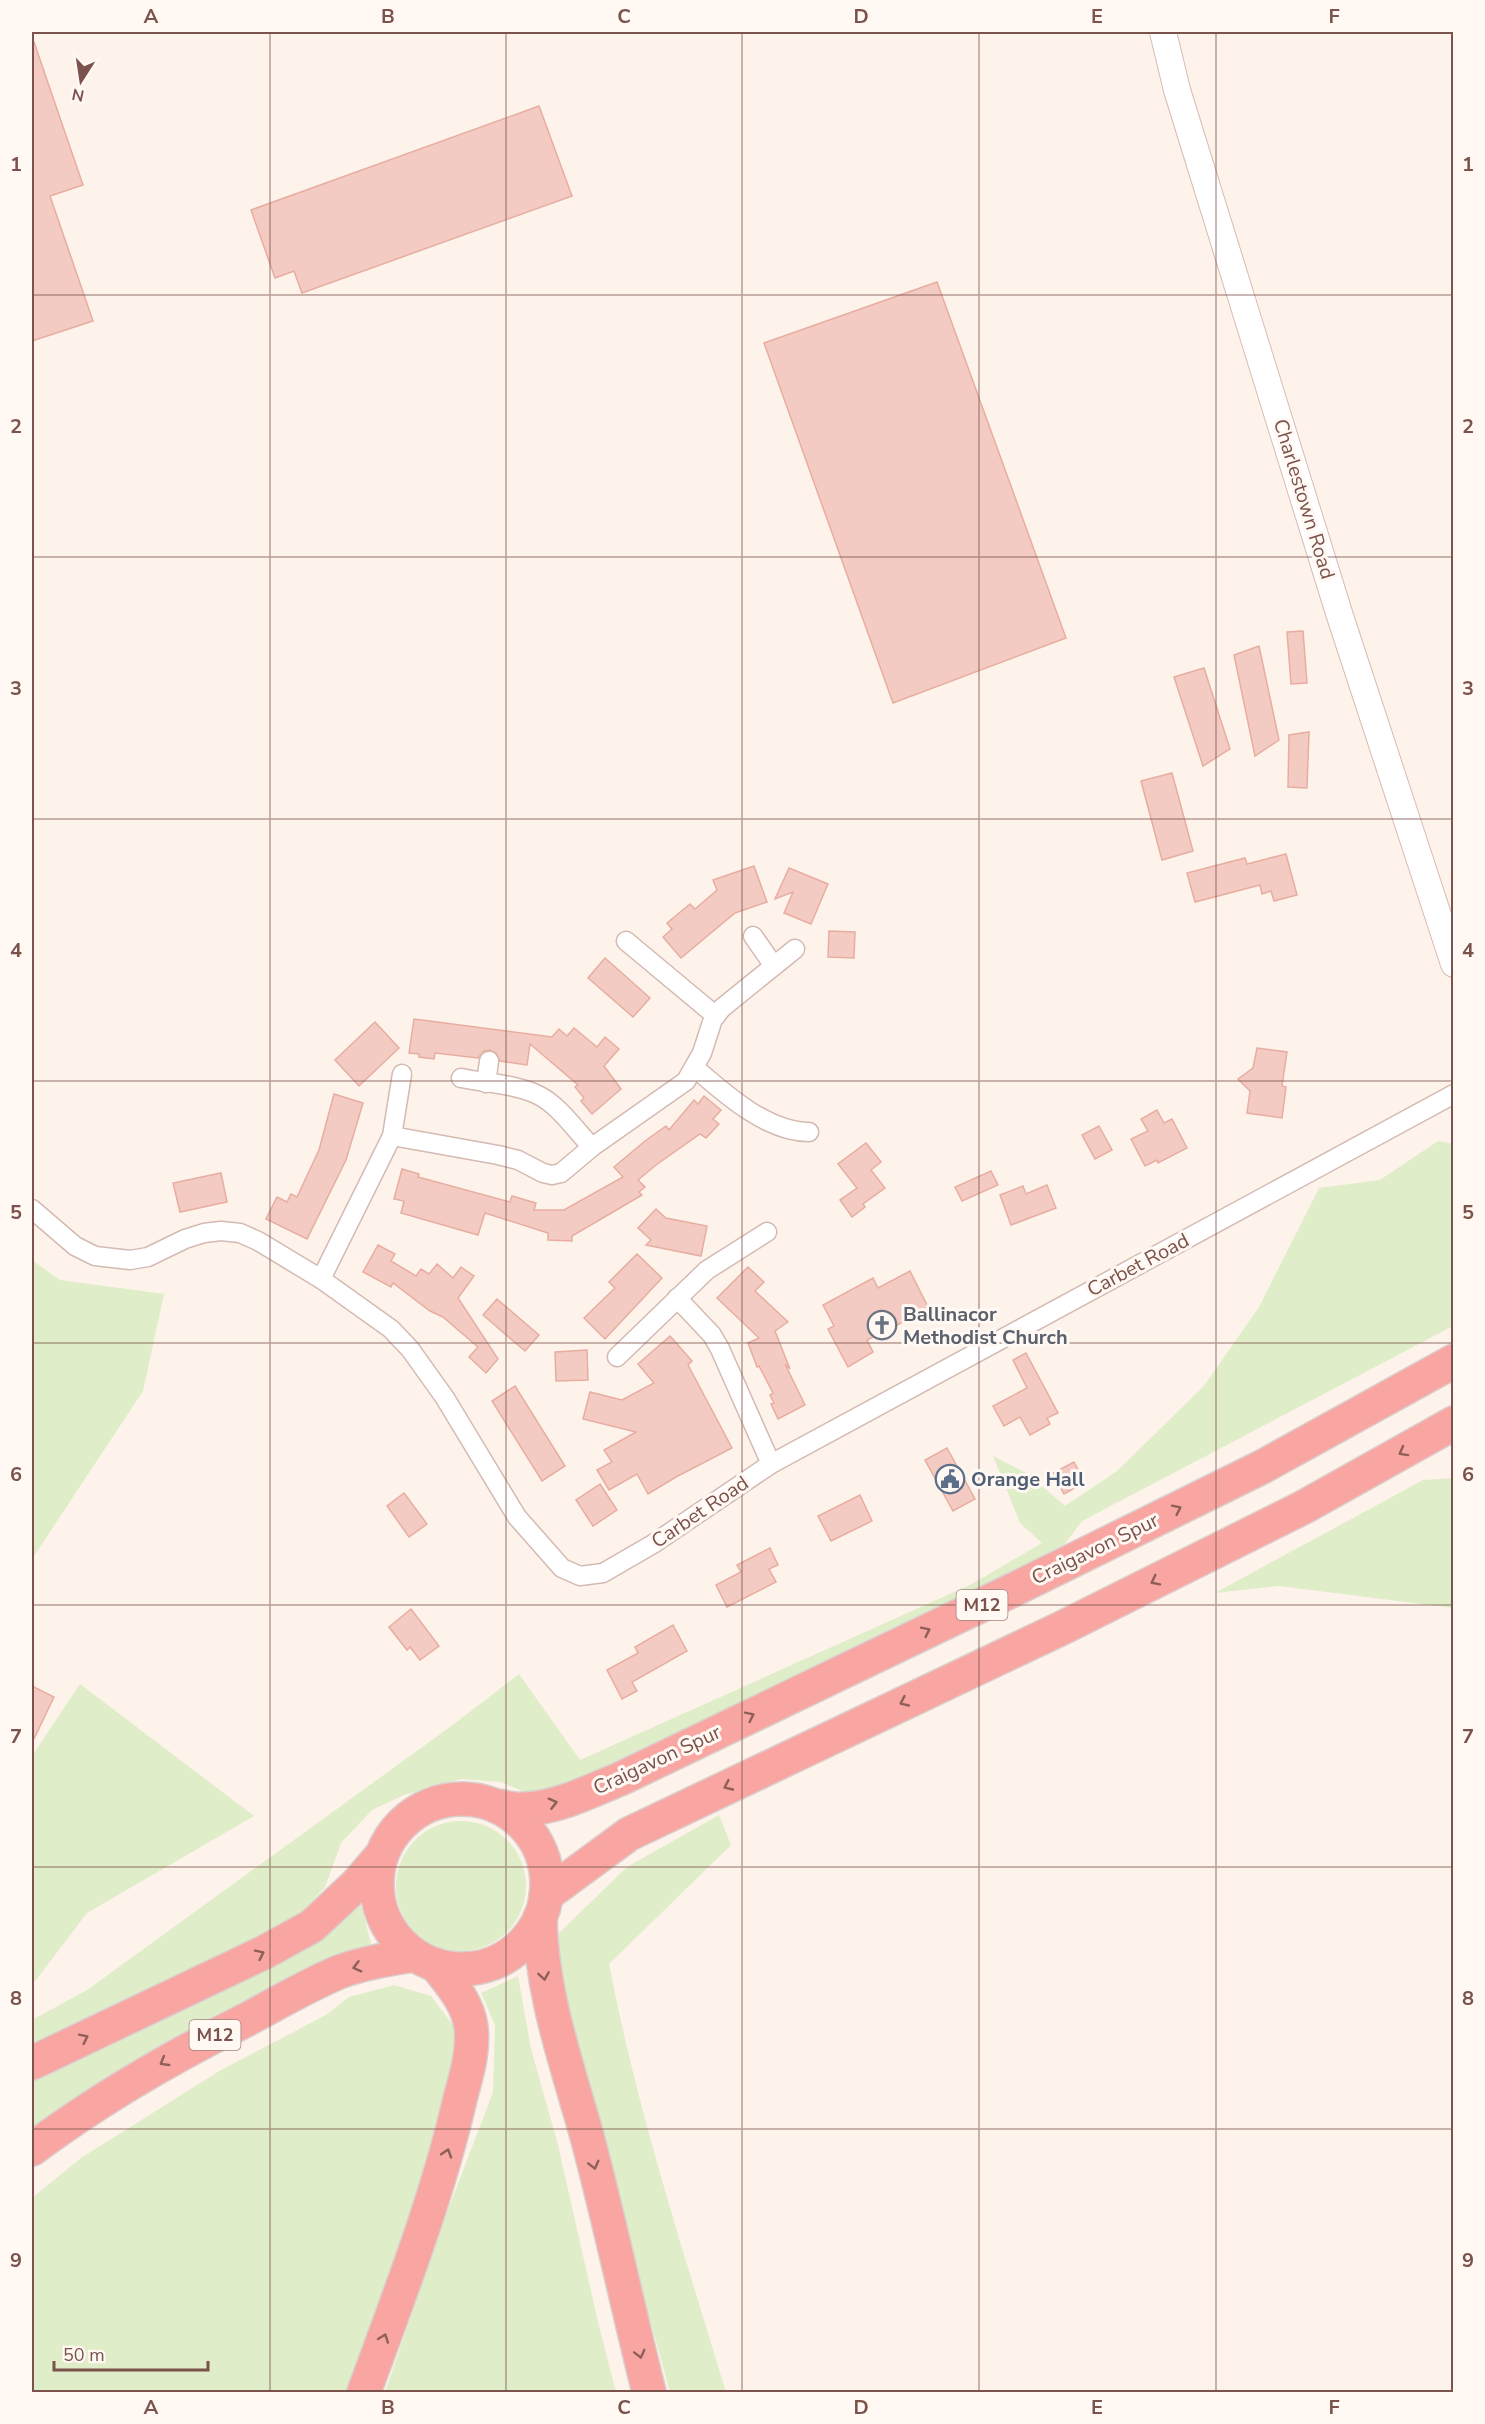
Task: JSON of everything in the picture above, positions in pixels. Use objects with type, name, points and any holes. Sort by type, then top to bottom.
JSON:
[{"type":"highway","name":"Craigavon Spur","points":[[496,1806],[524,1809],[541,1806],[566,1800],[620,1779],[1262,1467],[1454,1361]]},
{"type":"highway","name":"M12","points":[[543,1907],[629,1834],[1062,1628],[1304,1507],[1454,1423]]},
{"type":"highway","name":"M12","points":[[32,2063],[265,1952],[312,1926],[357,1884],[381,1856],[402,1823],[411,1815],[430,1805],[448,1800],[474,1799],[496,1806],[518,1820],[535,1840],[542,1853],[546,1870],[543,1907],[528,1938],[505,1957],[473,1968],[425,1960],[384,1960],[340,1972],[170,2058],[71,2120],[32,2148]]},
{"type":"highway","name":"M12","points":[[381,1856],[377,1877],[379,1901],[386,1922],[399,1941],[425,1960]]},
{"type":"highway","points":[[543,1907],[540,1951],[545,1982],[589,2143],[649,2392]]},
{"type":"highway","points":[[364,2392],[451,2142],[470,2058],[472,2042],[469,2016],[456,1990],[425,1960]]},
{"type":"main road","name":"Charlestown Road","points":[[1163,32],[1177,90],[1339,613],[1454,964]]},
{"type":"street","points":[[753,936],[774,966]]},
{"type":"street","points":[[626,941],[716,1016]]},
{"type":"street","points":[[392,1137],[498,1155],[519,1160],[543,1173],[552,1175],[561,1173],[592,1147],[686,1081],[694,1068],[716,1016],[722,1008],[795,949]]},
{"type":"street","points":[[486,1083],[489,1061]]},
{"type":"street","points":[[694,1068],[727,1095],[767,1120],[789,1130],[809,1132]]},
{"type":"street","points":[[321,1279],[392,1137],[402,1074]]},
{"type":"street","points":[[461,1078],[539,1095],[550,1103],[592,1147]]},
{"type":"street","name":"Carbet Road","points":[[32,1209],[68,1241],[94,1257],[130,1260],[148,1257],[185,1239],[221,1231],[240,1233],[321,1279],[391,1329],[410,1349],[445,1398],[517,1517],[553,1558],[570,1573],[587,1576],[603,1573],[653,1544],[771,1464],[1454,1094]]},
{"type":"street","points":[[617,1357],[707,1270],[767,1232]]},
{"type":"street","points":[[677,1298],[711,1335],[720,1349],[771,1464]]},
{"type":"green space","points":[[1438,1141],[1453,1144],[1453,1326],[1082,1521],[1055,1557],[672,1739],[534,1796],[501,1782],[461,1779],[404,1795],[372,1810],[341,1843],[325,1887],[299,1915],[32,2050],[32,2020],[87,1990],[454,1724],[519,1674],[580,1760],[972,1584],[1042,1543],[1020,1523],[993,1456],[1028,1474],[1065,1506],[1117,1471],[1204,1386],[1259,1307],[1319,1188],[1380,1180]]},
{"type":"green space","points":[[32,1260],[60,1280],[164,1294],[143,1391],[32,1559]]},
{"type":"green space","points":[[1453,1478],[1453,1608],[1279,1586],[1215,1593],[1423,1480]]},
{"type":"green space","points":[[80,1684],[254,1816],[87,1913],[36,1980],[32,1982],[32,1756]]},
{"type":"green space","points":[[719,1815],[731,1845],[609,1964],[647,2126],[726,2392],[670,2392],[566,2014],[555,1937],[627,1867]]},
{"type":"green space","points":[[461,1821],[486,1826],[507,1840],[521,1861],[526,1886],[521,1911],[507,1932],[486,1946],[461,1951],[436,1946],[415,1932],[401,1911],[396,1886],[401,1861],[415,1840],[436,1826]]},
{"type":"green space","points":[[359,1896],[371,1944],[32,2128],[32,2079],[164,2013],[321,1941]]},
{"type":"green space","points":[[518,1976],[531,2049],[558,2145],[616,2392],[385,2392],[443,2223],[493,2092],[495,2025],[481,1993]]},
{"type":"green space","points":[[394,1985],[431,1996],[453,2025],[457,2066],[411,2217],[348,2392],[32,2392],[32,2198],[81,2158],[221,2070],[326,2015],[349,1997]]},
{"type":"building","points":[[32,42],[34,42],[83,185],[50,196],[93,321],[32,341]]},
{"type":"building","points":[[539,106],[572,196],[302,293],[294,271],[275,278],[251,210]]},
{"type":"building","points":[[937,282],[1066,638],[893,703],[764,343]]},
{"type":"building","points":[[1303,631],[1307,683],[1291,684],[1287,632]]},
{"type":"building","points":[[1259,646],[1279,740],[1255,756],[1234,655]]},
{"type":"building","points":[[1204,668],[1230,749],[1203,766],[1174,677]]},
{"type":"building","points":[[1309,732],[1307,788],[1288,787],[1289,735]]},
{"type":"building","points":[[1172,773],[1193,851],[1162,860],[1141,781]]},
{"type":"building","points":[[1286,854],[1297,895],[1274,901],[1271,891],[1262,894],[1260,885],[1195,902],[1187,873],[1245,858],[1247,864]]},
{"type":"building","points":[[754,866],[767,902],[735,913],[681,958],[663,937],[672,929],[667,923],[690,904],[695,909],[717,890],[713,880]]},
{"type":"building","points":[[789,868],[828,884],[811,924],[784,913],[793,892],[775,899]]},
{"type":"building","points":[[829,931],[855,932],[854,958],[828,957]]},
{"type":"building","points":[[605,958],[650,998],[633,1017],[588,978]]},
{"type":"building","points":[[414,1019],[552,1037],[559,1029],[567,1036],[574,1028],[597,1047],[605,1037],[619,1049],[604,1066],[621,1089],[592,1114],[581,1101],[584,1098],[575,1087],[578,1085],[530,1044],[527,1065],[500,1061],[496,1053],[490,1050],[484,1051],[478,1058],[435,1053],[434,1059],[419,1057],[419,1054],[409,1053]]},
{"type":"building","points":[[375,1022],[399,1048],[359,1086],[335,1060]]},
{"type":"building","points":[[1257,1048],[1287,1052],[1282,1086],[1286,1087],[1282,1118],[1247,1113],[1250,1091],[1238,1079],[1253,1068]]},
{"type":"building","points":[[334,1094],[363,1103],[346,1160],[307,1239],[266,1219],[277,1197],[287,1202],[291,1194],[297,1197],[319,1150]]},
{"type":"building","points":[[704,1096],[721,1110],[713,1119],[719,1124],[706,1138],[700,1134],[638,1180],[645,1187],[639,1192],[642,1195],[572,1236],[572,1241],[548,1240],[548,1233],[485,1213],[478,1235],[401,1213],[404,1201],[394,1199],[402,1169],[419,1174],[418,1177],[510,1202],[512,1196],[536,1203],[534,1210],[564,1210],[623,1177],[614,1167],[666,1126],[669,1130],[694,1100],[698,1104]]},
{"type":"building","points":[[1157,1110],[1164,1123],[1172,1119],[1187,1148],[1158,1163],[1157,1160],[1145,1166],[1131,1139],[1148,1131],[1141,1119]]},
{"type":"building","points":[[1099,1126],[1112,1150],[1095,1159],[1082,1135]]},
{"type":"building","points":[[866,1143],[881,1162],[871,1170],[885,1188],[863,1204],[865,1207],[852,1217],[840,1200],[857,1188],[838,1164]]},
{"type":"building","points":[[991,1171],[998,1185],[962,1201],[955,1187]]},
{"type":"building","points":[[221,1173],[227,1202],[180,1212],[173,1183]]},
{"type":"building","points":[[1047,1185],[1056,1208],[1011,1225],[1000,1195],[1023,1186],[1026,1194]]},
{"type":"building","points":[[656,1209],[666,1218],[707,1226],[701,1256],[646,1245],[651,1240],[638,1228]]},
{"type":"building","points":[[378,1245],[395,1254],[391,1261],[416,1276],[421,1269],[429,1274],[437,1264],[453,1278],[461,1267],[474,1276],[458,1298],[498,1359],[486,1373],[469,1357],[478,1347],[443,1317],[430,1311],[393,1283],[391,1287],[363,1272]]},
{"type":"building","points":[[637,1254],[662,1278],[605,1339],[584,1318],[615,1288],[609,1282]]},
{"type":"building","points":[[748,1267],[764,1282],[755,1291],[788,1322],[775,1331],[790,1369],[785,1364],[805,1405],[778,1419],[771,1404],[774,1403],[770,1395],[773,1393],[759,1366],[757,1367],[748,1343],[759,1338],[717,1298]]},
{"type":"building","name":"Ballinacor Methodist Church","points":[[910,1271],[929,1309],[867,1340],[873,1352],[848,1367],[828,1329],[834,1326],[823,1305],[873,1278],[878,1288]]},
{"type":"building","points":[[497,1299],[539,1335],[525,1351],[483,1315]]},
{"type":"building","points":[[670,1336],[692,1361],[688,1365],[732,1448],[648,1494],[637,1474],[609,1490],[597,1470],[612,1462],[604,1450],[636,1432],[583,1419],[590,1392],[622,1400],[654,1383],[638,1364]]},
{"type":"building","points":[[587,1350],[588,1380],[556,1381],[555,1352]]},
{"type":"building","points":[[1026,1353],[1058,1413],[1047,1418],[1050,1424],[1030,1435],[1020,1417],[1004,1426],[993,1406],[1027,1388],[1013,1360]]},
{"type":"building","points":[[515,1386],[565,1466],[542,1481],[492,1401]]},
{"type":"building","name":"Orange Hall","points":[[947,1448],[975,1499],[953,1511],[925,1460]]},
{"type":"building","points":[[1074,1462],[1085,1482],[1064,1494],[1053,1473]]},
{"type":"building","points":[[600,1484],[617,1510],[593,1526],[576,1500]]},
{"type":"building","points":[[404,1493],[427,1524],[409,1537],[387,1506]]},
{"type":"building","points":[[860,1495],[872,1521],[831,1541],[818,1516]]},
{"type":"building","points":[[770,1548],[778,1565],[769,1569],[776,1582],[727,1607],[716,1585],[741,1572],[737,1565]]},
{"type":"building","points":[[411,1609],[439,1646],[420,1660],[410,1647],[407,1650],[389,1627]]},
{"type":"building","points":[[673,1625],[687,1651],[632,1682],[637,1691],[622,1699],[607,1670],[638,1653],[635,1647]]},
{"type":"building","points":[[32,1686],[54,1697],[32,1743]]},
{"type":"place","name":"Ballinacor Methodist Church","points":[[882,1325]]},
{"type":"place","name":"Orange Hall","points":[[950,1479]]}]
